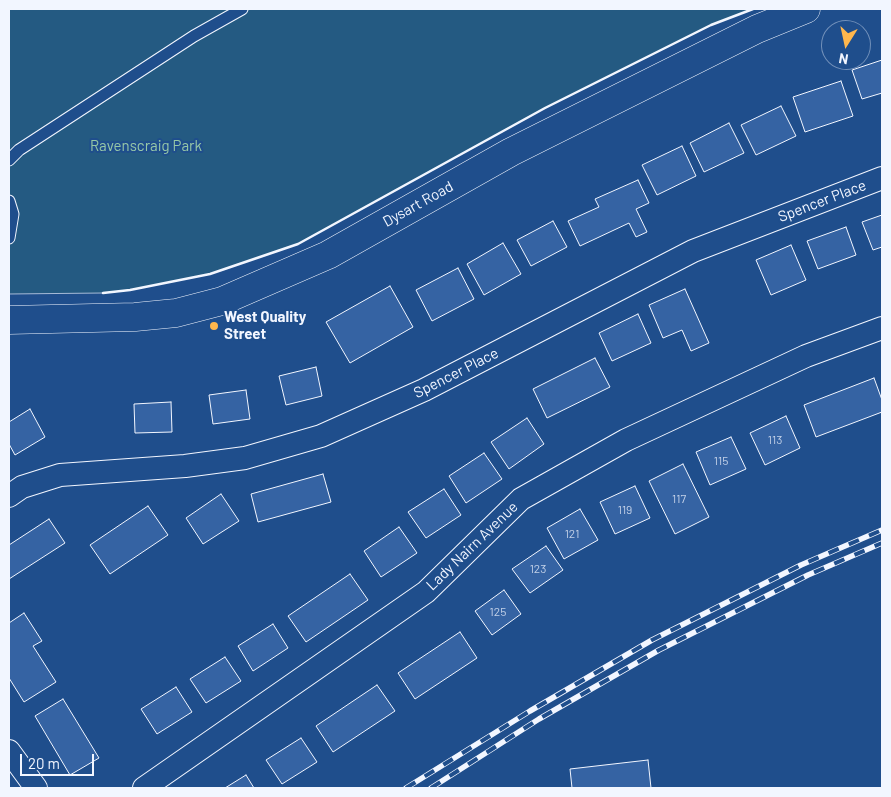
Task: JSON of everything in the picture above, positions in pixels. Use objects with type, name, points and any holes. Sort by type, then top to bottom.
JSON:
[{"type":"main road","name":"Dysart Road","points":[[9,320],[151,315],[176,312],[222,301],[328,255],[511,152],[757,29],[806,9]]},
{"type":"street","name":"Spencer Place","points":[[9,496],[22,487],[60,475],[185,466],[245,458],[321,436],[424,390],[693,251],[882,178]]},
{"type":"street","name":"Lady Nairn Avenue","points":[[144,788],[426,592],[521,499],[636,436],[806,356],[882,328]]},
{"type":"street","points":[[9,751],[36,788]]},
{"type":"lane","points":[[9,160],[19,150],[186,41],[242,9]]},
{"type":"lane","points":[[9,200],[13,214],[9,238]]},
{"type":"green space","name":"Ravenscraig Park","points":[[9,9],[753,9],[711,25],[545,108],[298,244],[210,274],[130,290],[103,293],[9,294]]},
{"type":"building","points":[[882,60],[882,93],[862,99],[852,70],[871,70],[871,64]]},
{"type":"building","points":[[841,81],[853,116],[805,132],[793,97]]},
{"type":"building","points":[[781,106],[796,136],[756,155],[741,125]]},
{"type":"building","points":[[729,123],[744,153],[704,172],[690,143]]},
{"type":"building","points":[[682,146],[696,176],[657,195],[642,165]]},
{"type":"building","points":[[638,180],[649,203],[636,209],[647,232],[636,237],[629,223],[580,246],[568,221],[599,207],[595,199]]},
{"type":"building","points":[[882,215],[882,247],[873,250],[862,222]]},
{"type":"building","points":[[553,221],[567,247],[531,266],[517,240]]},
{"type":"building","points":[[846,227],[856,255],[818,269],[807,241]]},
{"type":"building","points":[[503,243],[521,274],[484,295],[467,264]]},
{"type":"building","points":[[791,245],[806,280],[771,295],[756,260]]},
{"type":"building","points":[[458,268],[474,299],[432,321],[416,290]]},
{"type":"building","points":[[390,286],[413,327],[350,363],[326,322]]},
{"type":"building","points":[[685,289],[709,343],[691,351],[682,330],[663,338],[649,305]]},
{"type":"building","points":[[638,314],[651,343],[612,361],[599,333]]},
{"type":"building","points":[[595,358],[610,387],[547,418],[533,389]]},
{"type":"building","points":[[316,367],[322,396],[286,405],[279,376]]},
{"type":"building","points":[[874,378],[882,400],[882,412],[816,437],[804,405]]},
{"type":"building","points":[[246,390],[250,419],[213,424],[209,395]]},
{"type":"building","points":[[171,402],[172,432],[135,433],[134,404]]},
{"type":"building","points":[[30,409],[45,437],[15,455],[9,444],[9,422]]},
{"type":"building","points":[[786,416],[800,448],[765,465],[750,433]]},
{"type":"building","points":[[527,418],[544,444],[509,469],[491,442]]},
{"type":"building","points":[[731,437],[746,469],[710,485],[696,452]]},
{"type":"building","points":[[484,453],[502,479],[466,503],[449,476]]},
{"type":"building","points":[[683,464],[709,517],[675,534],[649,481]]},
{"type":"building","points":[[323,474],[331,502],[258,522],[251,494]]},
{"type":"building","points":[[635,486],[650,518],[615,534],[600,502]]},
{"type":"building","points":[[444,489],[461,515],[426,538],[408,512]]},
{"type":"building","points":[[221,494],[239,521],[203,544],[186,518]]},
{"type":"building","points":[[148,506],[168,535],[110,574],[90,545]]},
{"type":"building","points":[[580,509],[598,540],[564,559],[547,528]]},
{"type":"building","points":[[49,519],[65,543],[9,579],[9,545]]},
{"type":"building","points":[[399,527],[417,553],[381,577],[364,551]]},
{"type":"building","points":[[546,546],[563,570],[530,593],[512,569]]},
{"type":"building","points":[[350,574],[368,600],[306,642],[288,616]]},
{"type":"building","points":[[504,590],[521,614],[492,635],[475,611]]},
{"type":"building","points":[[24,613],[42,641],[33,646],[56,682],[24,702],[9,678],[9,623]]},
{"type":"building","points":[[273,624],[288,648],[253,671],[238,646]]},
{"type":"building","points":[[460,632],[477,658],[415,699],[398,673]]},
{"type":"building","points":[[225,657],[241,681],[206,703],[190,679]]},
{"type":"building","points":[[377,685],[395,711],[333,752],[316,726]]},
{"type":"building","points":[[176,687],[192,712],[157,734],[141,709]]},
{"type":"building","points":[[63,699],[99,758],[70,775],[35,716]]},
{"type":"building","points":[[301,738],[317,762],[282,784],[266,760]]},
{"type":"building","points":[[648,760],[651,788],[572,788],[570,769]]},
{"type":"building","points":[[246,775],[254,788],[225,788]]},
{"type":"railway","points":[[406,788],[530,711],[652,640],[801,565],[882,530]]},
{"type":"railway","points":[[431,788],[539,719],[659,650],[808,575],[882,543]]},
{"type":"wall","points":[[103,293],[130,290],[210,274],[298,244],[545,108],[711,25],[753,9]]},
{"type":"place","name":"West Quality Street","points":[[214,326]]}]
